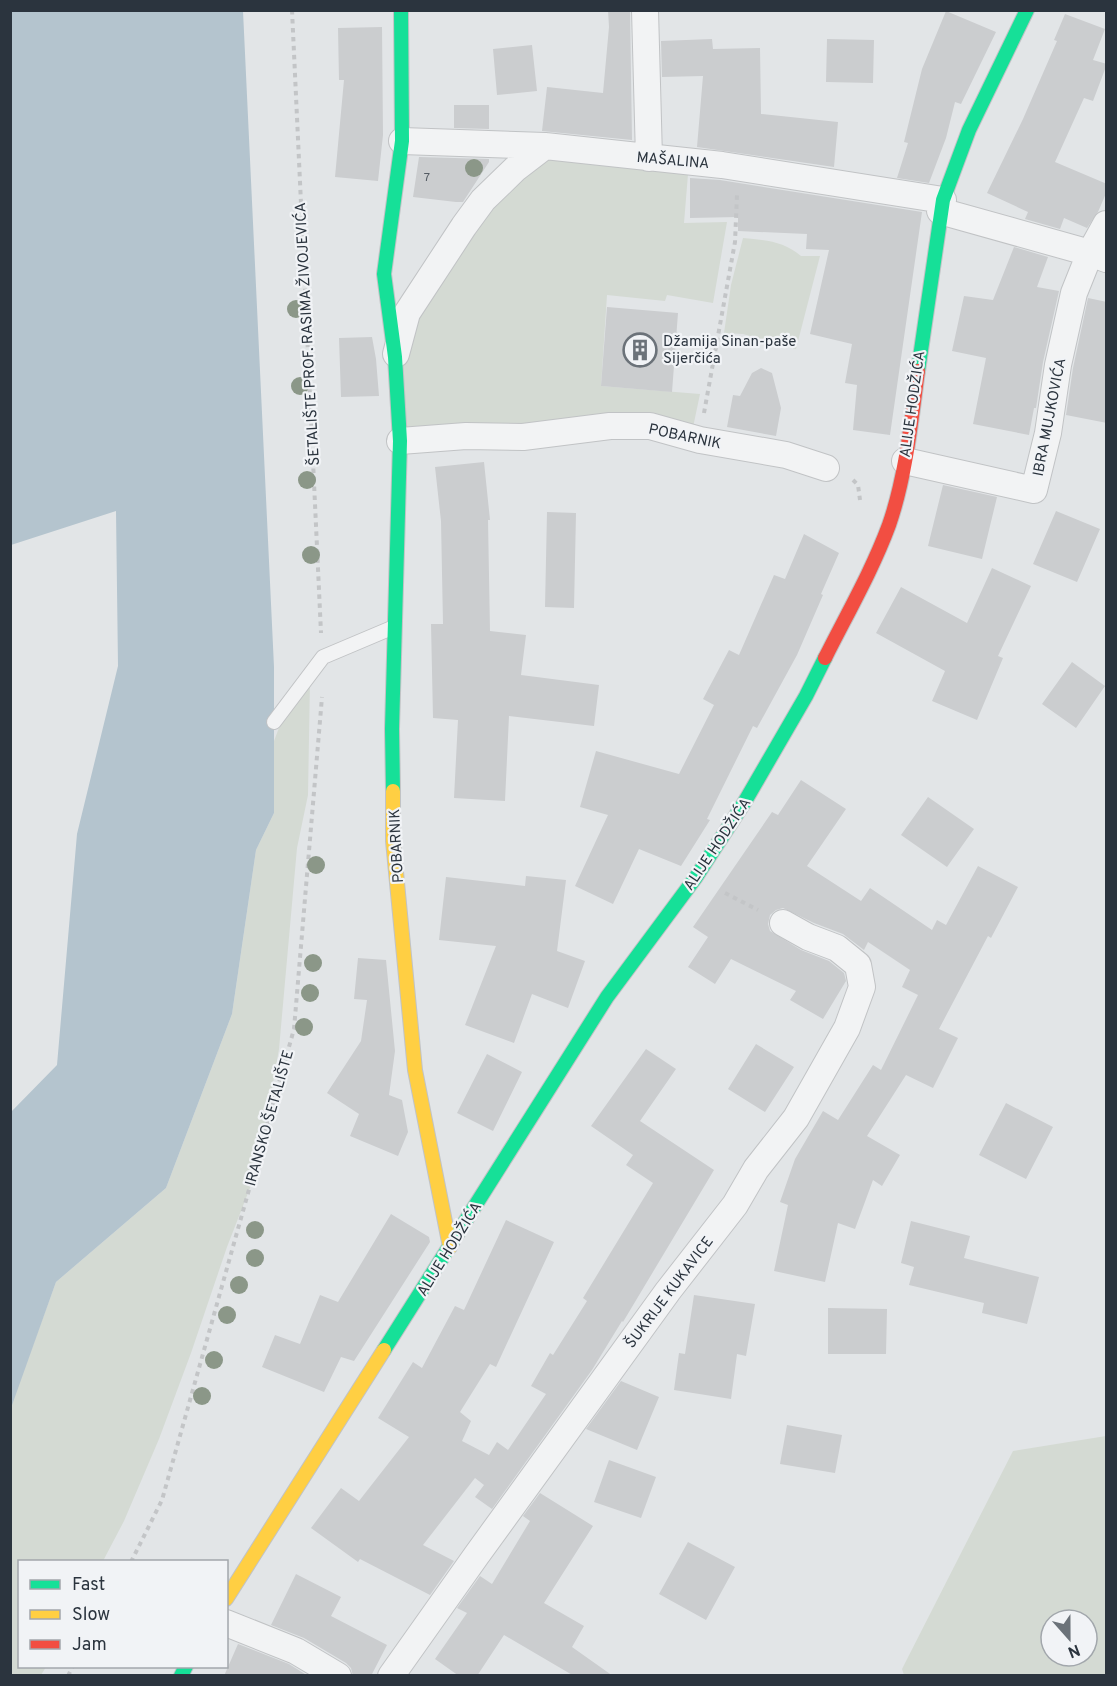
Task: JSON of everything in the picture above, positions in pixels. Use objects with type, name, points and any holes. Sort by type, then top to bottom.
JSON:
[{"type":"main road","name":"POBARNIK","points":[[401,10],[402,141],[384,274],[395,357],[399,441],[392,729],[393,841],[415,1070],[450,1247]]},
{"type":"main road","name":"ALIJE HODŽIĆA","points":[[228,1596],[607,997],[696,876],[744,803],[800,705],[867,576],[889,524],[905,461],[941,206],[969,130],[1027,10]]},
{"type":"street","points":[[645,10],[649,158]]},
{"type":"street","name":"MAŠALINA","points":[[402,141],[545,146],[738,167],[941,206],[1099,256]]},
{"type":"street","name":"POBARNIK","points":[[395,357],[407,313],[483,200],[515,169],[545,146]]},
{"type":"street","points":[[1099,256],[1107,224]]},
{"type":"street","name":"IBRA MUJKOVIĆA","points":[[905,461],[1034,490],[1048,433],[1058,365],[1074,293],[1099,256]]},
{"type":"street","name":"POBARNIK","points":[[399,441],[466,436],[523,437],[610,426],[650,426],[700,440],[786,455],[825,468]]},
{"type":"street","name":"ŠUKRIJE KUKAVICE","points":[[391,1676],[640,1329],[735,1205],[756,1168],[796,1118],[847,1028],[862,987],[858,965],[837,948],[808,937],[783,923]]},
{"type":"street","points":[[228,1624],[296,1652],[338,1676]]},
{"type":"lane","points":[[274,722],[322,657],[394,627]]},
{"type":"path","name":"ŠETALIŠTE PROF. RASIMA ŽIVOJEVIĆA","points":[[292,10],[322,657]]},
{"type":"path","points":[[706,397],[735,242],[738,167]]},
{"type":"path","name":"IRANSKO ŠETALIŠTE","points":[[132,1560],[162,1500],[294,1029],[324,678],[322,657]]},
{"type":"path","points":[[696,876],[723,893],[783,923]]},
{"type":"shaded area","points":[[11,11],[243,11],[274,667],[274,813],[256,850],[232,1014],[166,1188],[56,1282],[11,1408],[11,1112],[57,1065],[77,834],[118,666],[116,511],[11,545]]},
{"type":"shaded area","points":[[545,146],[689,162],[684,223],[727,222],[713,303],[667,295],[665,301],[607,295],[601,386],[700,394],[692,432],[399,436],[407,313],[443,257]]},
{"type":"shaded area","points":[[743,238],[781,244],[801,256],[820,256],[796,349],[743,334],[724,333],[731,285]]},
{"type":"shaded area","points":[[310,680],[308,795],[297,848],[279,1049],[258,1167],[159,1439],[124,1521],[104,1560],[18,1560],[18,1668],[45,1668],[41,1675],[11,1675],[10,1408],[56,1282],[166,1188],[232,1014],[256,850],[274,813],[274,741],[285,712]]},
{"type":"shaded area","points":[[1106,1436],[1106,1675],[904,1675],[902,1669],[1013,1451]]},
{"type":"building","points":[[608,10],[630,10],[632,140],[542,131],[547,87],[603,93],[609,27]]},
{"type":"building","points":[[946,11],[996,32],[961,104],[955,102],[946,138],[929,183],[897,178],[908,143],[904,142],[922,69]]},
{"type":"building","points":[[1065,14],[1105,29],[1093,60],[1107,64],[1093,101],[1084,98],[1055,162],[1107,184],[1107,191],[1098,212],[1087,228],[1064,218],[1060,229],[1025,219],[1028,212],[987,193],[1057,41],[1054,40]]},
{"type":"building","points":[[382,27],[383,135],[378,181],[335,177],[344,80],[339,80],[338,28]]},
{"type":"building","points":[[712,39],[713,49],[760,48],[761,114],[838,122],[834,167],[697,147],[703,76],[662,77],[661,41]]},
{"type":"building","points":[[827,39],[874,40],[873,83],[826,82]]},
{"type":"building","points":[[532,45],[537,91],[497,95],[493,49]]},
{"type":"building","points":[[454,105],[489,105],[489,129],[454,128]]},
{"type":"building","points":[[419,157],[489,159],[489,162],[463,202],[456,202],[413,197]]},
{"type":"building","points":[[690,178],[720,180],[922,212],[890,435],[853,430],[857,385],[845,383],[852,344],[810,334],[829,250],[806,249],[807,234],[738,231],[738,217],[690,218]]},
{"type":"building","points":[[1014,247],[1048,257],[1037,287],[1059,291],[1029,435],[973,424],[986,358],[952,351],[964,296],[993,300]]},
{"type":"building","points":[[1088,298],[1107,302],[1107,423],[1066,415],[1073,368]]},
{"type":"building","name":"Džamija Sinan-paše Sijerčića","points":[[607,307],[678,313],[672,392],[601,386]]},
{"type":"building","points":[[372,337],[379,396],[341,397],[339,338]]},
{"type":"building","points":[[761,368],[772,373],[781,408],[776,436],[727,427],[733,395],[740,396],[752,373]]},
{"type":"building","points":[[484,462],[490,520],[488,520],[490,631],[526,635],[521,675],[599,685],[594,726],[509,716],[505,801],[454,798],[458,720],[433,718],[431,624],[443,624],[441,521],[435,467]]},
{"type":"building","points":[[943,485],[997,497],[982,559],[928,546]]},
{"type":"building","points":[[1056,511],[1100,529],[1077,582],[1033,564]]},
{"type":"building","points":[[547,512],[576,513],[574,608],[545,607]]},
{"type":"building","points":[[804,534],[839,553],[797,655],[757,728],[753,726],[707,819],[710,820],[681,866],[639,849],[613,904],[575,886],[608,815],[580,807],[596,751],[679,774],[714,705],[703,699],[729,650],[739,655],[774,575],[785,579]]},
{"type":"building","points":[[992,568],[1031,586],[998,656],[1003,658],[977,720],[932,701],[945,671],[876,633],[901,587],[967,623]]},
{"type":"building","points":[[1072,662],[1105,686],[1076,728],[1042,704]]},
{"type":"building","points":[[801,780],[846,809],[807,866],[861,901],[870,888],[932,930],[937,920],[946,925],[978,866],[1018,887],[991,938],[988,936],[939,1029],[958,1038],[933,1088],[906,1075],[867,1136],[900,1155],[882,1186],[873,1180],[855,1229],[838,1223],[825,1282],[774,1271],[788,1205],[780,1202],[795,1159],[823,1111],[838,1120],[873,1065],[881,1070],[918,995],[902,987],[910,970],[868,942],[864,950],[843,934],[783,908],[770,915],[768,924],[770,931],[801,950],[829,961],[844,973],[846,981],[823,1019],[790,1000],[796,991],[731,959],[715,984],[688,967],[708,937],[693,927],[772,812],[778,815]]},
{"type":"building","points":[[928,797],[974,829],[947,867],[901,835]]},
{"type":"building","points":[[526,876],[566,880],[557,951],[585,961],[568,1008],[532,994],[514,1043],[465,1025],[496,946],[439,940],[446,877],[525,886]]},
{"type":"building","points":[[358,958],[386,960],[395,1051],[389,1095],[402,1100],[408,1132],[398,1156],[350,1136],[359,1114],[327,1093],[361,1041],[367,1000],[354,999]]},
{"type":"building","points":[[756,1044],[794,1067],[765,1112],[728,1089]]},
{"type":"building","points":[[646,1049],[676,1069],[640,1121],[714,1170],[592,1370],[492,1509],[475,1497],[484,1485],[475,1478],[423,1545],[454,1561],[430,1595],[360,1559],[358,1562],[311,1528],[341,1488],[359,1501],[409,1437],[378,1418],[413,1362],[422,1368],[455,1306],[464,1310],[506,1220],[554,1242],[496,1367],[490,1364],[460,1412],[471,1421],[462,1441],[489,1455],[497,1442],[508,1450],[546,1394],[531,1386],[550,1353],[553,1355],[587,1301],[583,1298],[653,1183],[626,1165],[633,1155],[591,1126]]},
{"type":"building","points":[[487,1054],[522,1072],[493,1131],[457,1113]]},
{"type":"building","points":[[1006,1103],[1053,1127],[1026,1179],[979,1155]]},
{"type":"building","points":[[391,1214],[429,1237],[430,1242],[354,1361],[341,1357],[324,1392],[262,1367],[275,1335],[300,1344],[320,1295],[338,1302]]},
{"type":"building","points":[[911,1221],[970,1236],[964,1258],[1039,1277],[1027,1324],[982,1313],[984,1303],[909,1285],[914,1267],[901,1263]]},
{"type":"building","points":[[694,1295],[755,1304],[746,1356],[737,1354],[731,1399],[674,1390],[679,1353],[685,1354]]},
{"type":"building","points":[[828,1308],[887,1309],[886,1354],[828,1354]]},
{"type":"building","points":[[621,1381],[659,1397],[637,1450],[586,1429]]},
{"type":"building","points":[[787,1425],[842,1435],[835,1473],[780,1464]]},
{"type":"building","points":[[609,1460],[656,1477],[641,1518],[594,1502]]},
{"type":"building","points":[[540,1493],[593,1526],[544,1603],[584,1626],[572,1647],[613,1676],[574,1676],[504,1635],[477,1676],[459,1676],[435,1659],[467,1613],[457,1608],[480,1576],[492,1584],[530,1521],[523,1516]]},
{"type":"building","points":[[688,1542],[735,1567],[706,1620],[659,1594]]},
{"type":"building","points":[[296,1574],[341,1597],[331,1616],[387,1645],[371,1676],[353,1676],[351,1668],[346,1663],[304,1638],[271,1625]]},
{"type":"building","points":[[238,1644],[289,1664],[308,1676],[224,1676]]},
{"type":"traffic: fast","points":[[393,791],[392,729],[400,441],[395,357],[384,274],[402,141],[401,10]]},
{"type":"traffic: fast","points":[[918,371],[943,200],[969,130],[1027,10]]},
{"type":"traffic: fast","points":[[384,1350],[607,997],[696,877],[744,803],[806,696],[825,658]]},
{"type":"traffic: fast","points":[[181,1676],[185,1668]]},
{"type":"traffic: slow","points":[[393,791],[393,841],[415,1070],[450,1247]]},
{"type":"traffic: slow","points":[[228,1596],[384,1350]]},
{"type":"traffic: jam","points":[[825,658],[867,576],[889,525],[904,468],[918,371]]},
{"type":"place","name":"Džamija Sinan-paše Sijerčića","points":[[640,350]]}]
